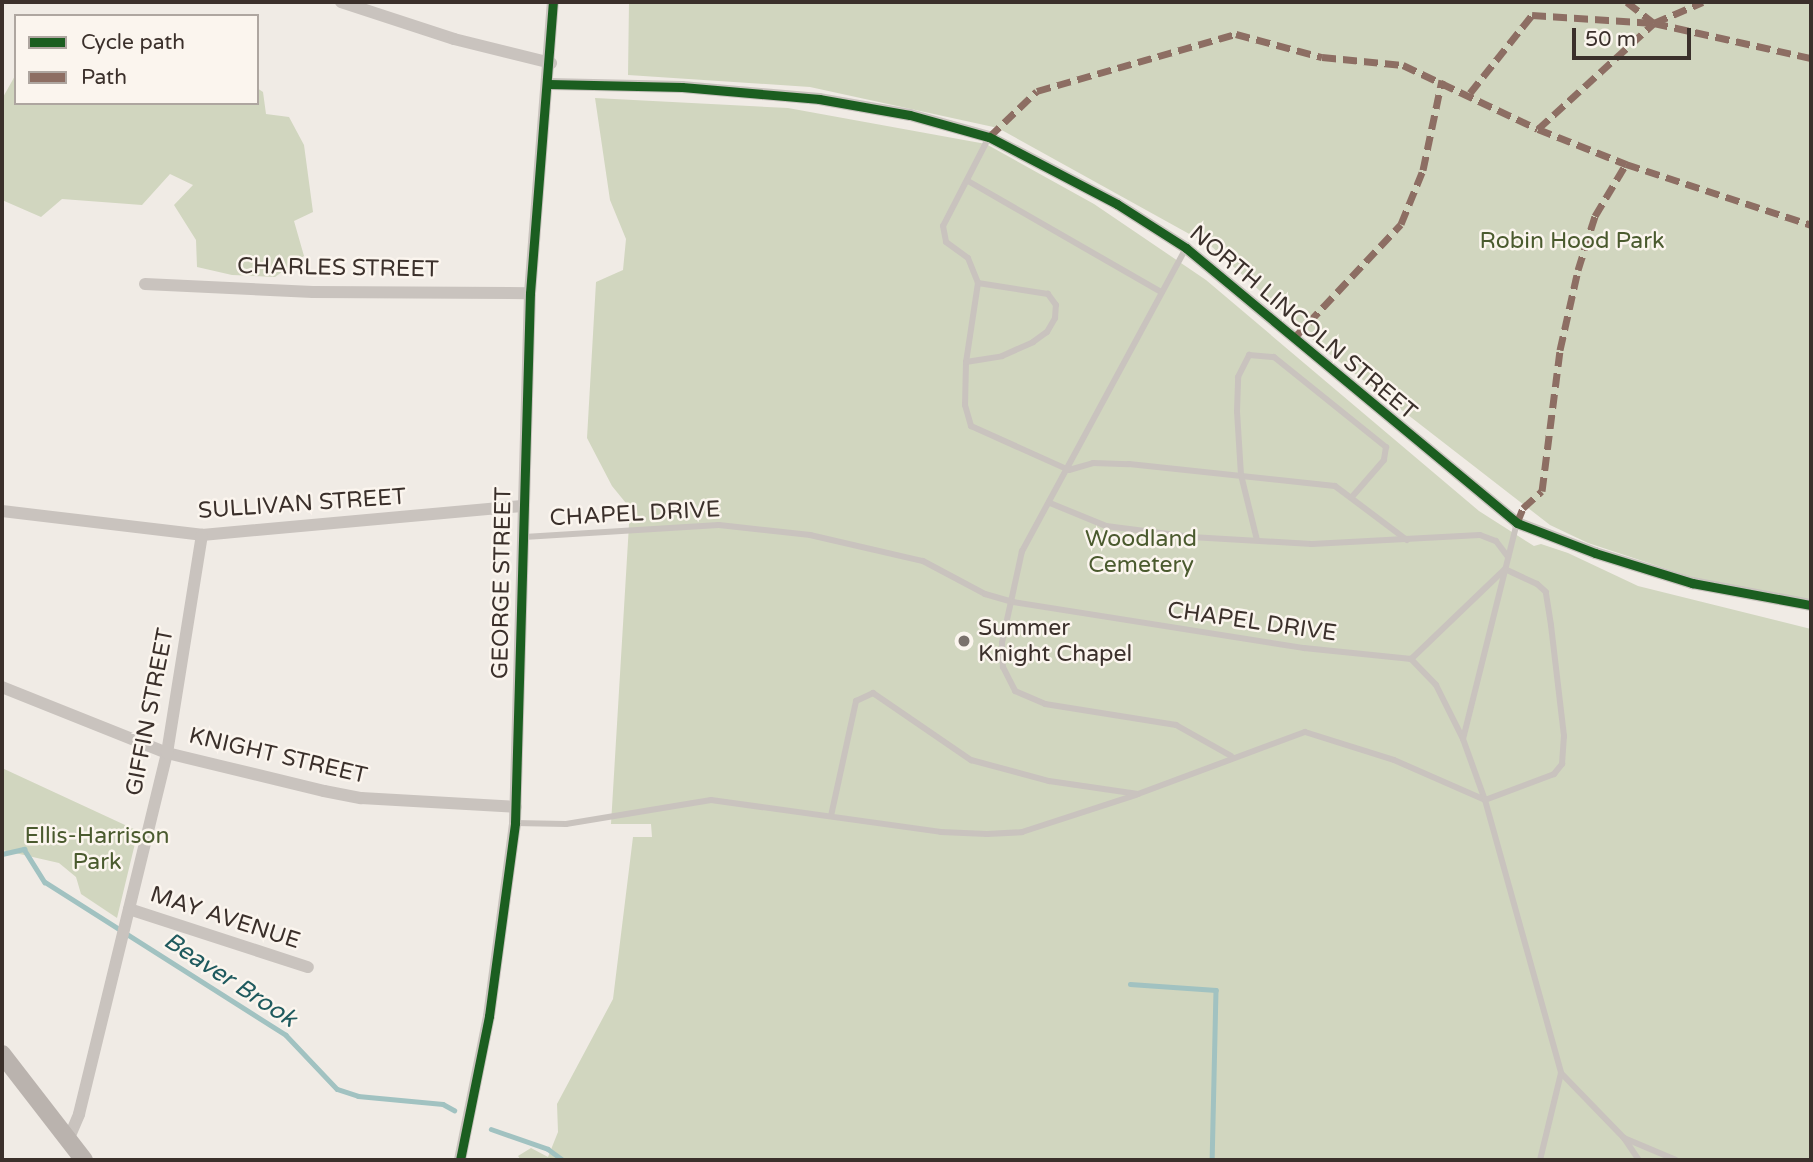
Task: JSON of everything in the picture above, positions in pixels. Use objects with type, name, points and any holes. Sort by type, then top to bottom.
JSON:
[{"type":"main road","points":[[2,1054],[69,1138],[83,1160]]},
{"type":"street","points":[[341,2],[454,39],[551,63]]},
{"type":"street","name":"GEORGE STREET","points":[[460,1160],[489,1016],[515,823],[530,293],[551,63],[552,2]]},
{"type":"street","name":"NORTH LINCOLN STREET","points":[[549,84],[682,87],[820,99],[911,115],[989,137],[1117,204],[1186,247],[1517,523],[1595,554],[1692,583],[1811,605]]},
{"type":"street","name":"CHARLES STREET","points":[[145,284],[313,292],[530,293]]},
{"type":"street","name":"SULLIVAN STREET","points":[[2,511],[202,535],[522,506]]},
{"type":"street","name":"GIFFIN STREET","points":[[69,1138],[122,942],[167,753],[202,535]]},
{"type":"street","name":"KNIGHT STREET","points":[[2,687],[167,753],[361,798],[516,807]]},
{"type":"street","name":"MAY AVENUE","points":[[128,916],[308,967]]},
{"type":"lane","points":[[989,137],[943,226],[946,242],[968,258],[978,283],[966,362],[965,405],[971,426],[1069,470],[1093,463],[1129,464],[1335,486],[1407,540]]},
{"type":"lane","points":[[968,181],[1161,292]]},
{"type":"lane","points":[[1186,247],[1069,470],[1022,551],[1002,655],[1003,667],[1015,691],[1045,704],[1176,724],[1231,756]]},
{"type":"lane","points":[[966,362],[1002,356],[1033,342],[1047,332],[1055,318],[1056,305],[1048,294],[978,283]]},
{"type":"lane","points":[[1257,540],[1241,475],[1238,377],[1249,355],[1273,357],[1385,447],[1384,460],[1352,497]]},
{"type":"lane","points":[[1050,503],[1106,526],[1257,540],[1312,544],[1480,535],[1496,541],[1508,556]]},
{"type":"lane","points":[[1463,739],[1517,523]]},
{"type":"lane","name":"CHAPEL DRIVE","points":[[522,537],[719,525],[810,535],[923,561],[985,594],[1013,602],[1304,648],[1411,659]]},
{"type":"lane","points":[[1505,569],[1411,659],[1436,685],[1463,739],[1485,800],[1561,1073],[1624,1138],[1639,1160]]},
{"type":"lane","points":[[515,823],[566,824],[711,800],[941,832],[1022,832],[1138,794],[1231,756],[1304,732],[1394,760],[1485,800],[1554,774],[1565,754],[1546,592],[1505,569]]},
{"type":"lane","points":[[831,816],[856,701],[873,693],[971,760],[1049,781],[1138,794]]},
{"type":"lane","points":[[1540,1160],[1561,1073]]},
{"type":"lane","points":[[1624,1138],[1676,1160]]},
{"type":"green space","name":"Robin Hood Park","points":[[629,2],[1811,2],[1811,608],[1694,578],[1588,543],[1550,525],[1323,349],[1211,246],[998,128],[810,87],[628,75]]},
{"type":"green space","points":[[14,78],[14,105],[259,105],[259,89],[263,92],[266,114],[289,117],[304,145],[313,212],[294,221],[304,256],[275,277],[232,275],[197,267],[196,240],[174,205],[193,185],[170,174],[142,205],[62,199],[41,217],[2,200],[2,99]]},
{"type":"green space","name":"Woodland Cemetery","points":[[595,98],[788,108],[986,144],[1094,204],[1206,280],[1479,511],[1534,546],[1541,544],[1568,553],[1638,586],[1811,629],[1811,1160],[521,1160],[518,1156],[531,1148],[548,1157],[558,1132],[557,1104],[613,999],[633,837],[652,837],[651,824],[611,824],[630,508],[612,486],[587,438],[596,282],[623,270],[626,239],[610,200]]},
{"type":"green space","name":"Ellis-Harrison Park","points":[[2,768],[138,831],[117,918],[81,894],[76,877],[59,863],[2,850]]},
{"type":"waterway","name":"Beaver Brook","points":[[2,854],[24,849],[45,882],[286,1035],[337,1089],[358,1096],[443,1104],[454,1110]]},
{"type":"waterway","points":[[1130,984],[1216,990],[1212,1160]]},
{"type":"waterway","name":"Beaver Brook","points":[[491,1129],[548,1149],[563,1160]]},
{"type":"marked path","points":[[1627,2],[1654,23]]},
{"type":"marked path","points":[[1538,129],[1654,23],[1703,2]]},
{"type":"marked path","points":[[1470,93],[1532,15],[1654,23],[1811,58]]},
{"type":"marked path","points":[[989,137],[1037,91],[1236,34],[1322,57],[1403,65],[1538,129],[1626,164],[1811,225]]},
{"type":"marked path","points":[[1294,338],[1401,224],[1423,170],[1442,80]]},
{"type":"marked path","points":[[1517,523],[1523,508],[1542,491],[1560,350],[1578,270],[1595,216],[1626,164]]},
{"type":"cycle path","points":[[460,1160],[489,1016],[515,823],[530,293],[553,2]]},
{"type":"cycle path","points":[[549,84],[682,87],[819,99],[910,115],[989,137],[1117,204],[1186,248],[1517,523],[1595,553],[1692,583],[1811,605]]},
{"type":"place","name":"Summer Knight Chapel","points":[[964,641]]}]
